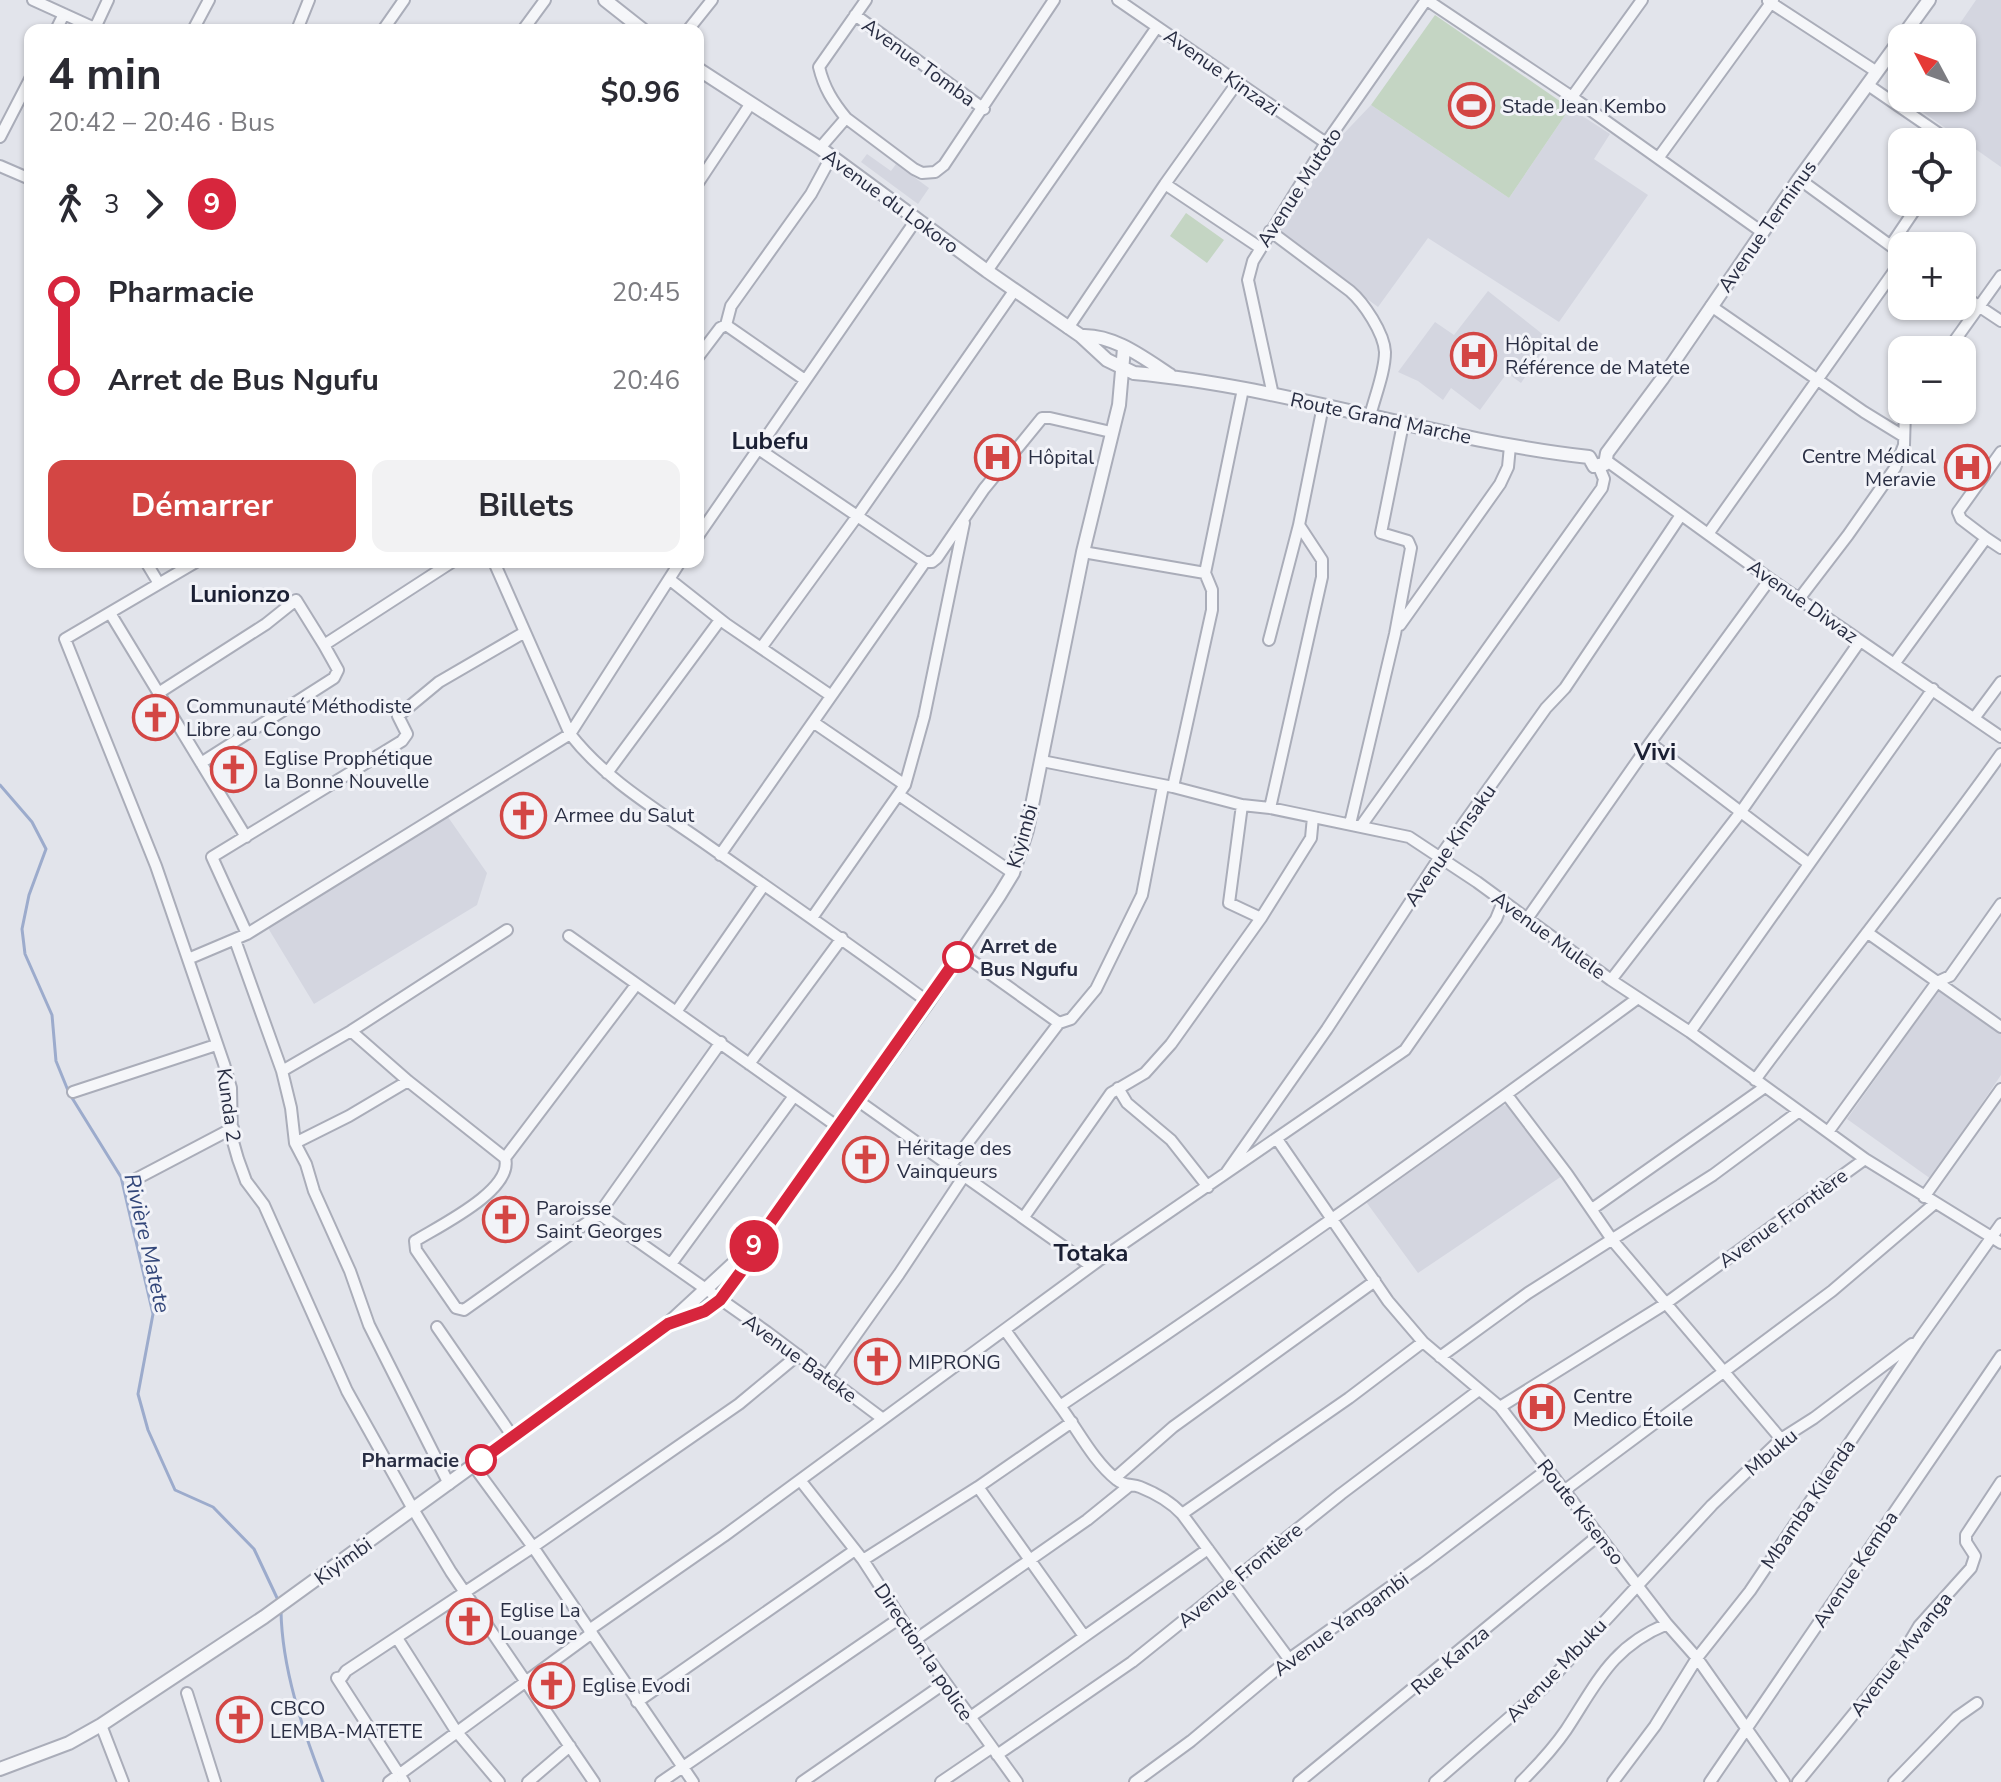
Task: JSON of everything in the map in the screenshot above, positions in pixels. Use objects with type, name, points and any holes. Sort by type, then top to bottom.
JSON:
[{"type":"street","points":[[33,0],[86,24]]},
{"type":"street","points":[[99,24],[108,0]]},
{"type":"street","points":[[196,24],[209,0]]},
{"type":"street","points":[[299,24],[309,0]]},
{"type":"street","points":[[387,24],[404,0]]},
{"type":"street","points":[[527,24],[545,0]]},
{"type":"street","points":[[605,0],[635,24]]},
{"type":"street","points":[[693,24],[712,0]]},
{"type":"street","name":"Avenue Tomba","points":[[866,0],[819,67],[827,92],[846,118],[922,173],[935,172],[944,165],[1054,0]]},
{"type":"street","name":"Avenue Kinzazi","points":[[1118,0],[1326,143]]},
{"type":"street","points":[[1426,0],[1659,157],[1762,232]]},
{"type":"street","name":"Avenue Mutoto","points":[[1273,395],[1248,280],[1259,247],[1326,143],[1426,0]]},
{"type":"street","points":[[1572,97],[1642,0]]},
{"type":"street","name":"Avenue Terminus","points":[[1355,825],[1602,488],[1604,460],[1799,179],[1929,0]]},
{"type":"street","points":[[1659,157],[1770,1],[1877,72]]},
{"type":"street","points":[[59,24],[64,14]]},
{"type":"street","name":"Avenue Tomba","points":[[855,15],[984,109]]},
{"type":"street","points":[[987,271],[1157,27]]},
{"type":"street","name":"Avenue du Lokoro","points":[[704,73],[825,153],[1081,336],[1098,353],[1128,371]]},
{"type":"street","points":[[1068,328],[1237,83]]},
{"type":"street","points":[[1868,85],[1931,128]]},
{"type":"street","points":[[0,137],[24,91]]},
{"type":"street","points":[[704,174],[751,103]]},
{"type":"street","points":[[704,349],[720,328],[726,325],[731,306],[811,194],[825,153],[846,118]]},
{"type":"street","points":[[0,166],[24,176]]},
{"type":"street","points":[[1799,179],[1888,243]]},
{"type":"street","points":[[1165,184],[1259,247]]},
{"type":"street","points":[[704,527],[916,220]]},
{"type":"street","points":[[1270,231],[1361,300],[1371,316],[1385,350],[1370,416]]},
{"type":"street","points":[[1958,336],[2001,276]]},
{"type":"street","points":[[1708,534],[1888,277]]},
{"type":"street","points":[[761,648],[1014,291]]},
{"type":"street","points":[[1976,304],[2001,321]]},
{"type":"street","points":[[1711,306],[1903,436]]},
{"type":"street","points":[[726,325],[805,380]]},
{"type":"street","name":"Avenue du Lokoro","points":[[1081,336],[1099,337],[1124,348]]},
{"type":"street","name":"Route Grand Marche","points":[[1124,348],[1173,377]]},
{"type":"street","name":"Kiyimbi","points":[[755,1244],[928,1002],[1013,873],[1027,830],[1083,552],[1128,371],[1124,348]]},
{"type":"street","name":"Kiyimbi","points":[[1128,371],[1142,356]]},
{"type":"street","name":"Route Grand Marche","points":[[1128,371],[1243,389],[1510,446],[1589,457],[1596,449],[1604,460]]},
{"type":"street","points":[[950,1166],[1059,1023],[1071,1019],[1096,989],[1142,895],[1212,610],[1212,590],[1205,573],[1243,389]]},
{"type":"street","points":[[1269,640],[1299,525],[1323,406]]},
{"type":"street","points":[[757,448],[925,562],[932,562],[984,489],[1042,418],[1111,432]]},
{"type":"street","points":[[1355,825],[1411,548],[1408,541],[1381,533],[1403,424]]},
{"type":"street","points":[[1799,599],[1895,468],[1904,445],[1904,424]]},
{"type":"street","points":[[1395,634],[1500,484],[1508,467],[1510,446]]},
{"type":"street","points":[[2001,452],[1958,512],[1961,519],[2001,548]]},
{"type":"street","name":"Avenue Diwaz","points":[[1604,460],[1770,579],[2001,737]]},
{"type":"street","name":"Avenue Kinsaku","points":[[1222,1178],[1327,1029],[1439,858],[1546,708],[1565,688],[1681,515]]},
{"type":"street","points":[[812,918],[905,785],[924,717],[965,517]]},
{"type":"street","points":[[1270,808],[1322,577],[1322,560],[1299,525]]},
{"type":"street","points":[[1894,664],[1986,538]]},
{"type":"street","points":[[1083,552],[1205,573]]},
{"type":"street","points":[[720,855],[925,562]]},
{"type":"street","points":[[150,568],[158,582]]},
{"type":"street","points":[[185,568],[110,613],[246,837]]},
{"type":"street","points":[[324,645],[443,568]]},
{"type":"street","points":[[497,568],[570,734],[588,756],[720,855],[842,938],[928,1002]]},
{"type":"street","points":[[188,959],[247,934],[570,734],[676,568]]},
{"type":"street","points":[[669,579],[720,620],[830,695]]},
{"type":"street","points":[[1527,919],[1770,579]]},
{"type":"street","points":[[160,692],[266,624],[296,600],[324,645],[338,670],[334,678],[201,763]]},
{"type":"street","name":"Kunda 2","points":[[110,613],[65,639],[156,866],[188,959],[231,1088],[232,1138],[246,1181],[264,1205],[347,1391],[413,1509],[525,1683],[594,1782]]},
{"type":"street","points":[[607,773],[720,620]]},
{"type":"street","points":[[247,934],[212,857],[402,741],[407,734],[398,716],[414,700],[525,632]]},
{"type":"street","points":[[1611,980],[1740,813],[1860,641]]},
{"type":"street","points":[[1975,717],[2001,682]]},
{"type":"street","points":[[1690,1032],[1933,689]]},
{"type":"street","points":[[813,722],[905,785]]},
{"type":"street","points":[[1650,743],[1808,863]]},
{"type":"street","points":[[1755,1080],[1834,973],[1940,840],[2001,754]]},
{"type":"street","name":"Avenue Mulele","points":[[1042,761],[1242,805],[1409,837],[1690,1032],[1865,1159],[1996,1240]]},
{"type":"street","points":[[899,795],[1013,873]]},
{"type":"street","points":[[1242,805],[1229,903],[1261,918]]},
{"type":"street","points":[[1024,1217],[1111,1093],[1137,1080],[1171,1044],[1261,918],[1311,838],[1313,817]]},
{"type":"street","points":[[676,1012],[764,885]]},
{"type":"street","points":[[798,1355],[739,1404],[337,1678],[397,1780],[456,1731],[525,1683],[590,1631],[1091,1266],[1405,1050],[1496,919],[1503,902]]},
{"type":"street","points":[[1828,1132],[1937,982],[1950,976],[2001,904]]},
{"type":"street","points":[[282,1071],[351,1031],[507,930]]},
{"type":"street","points":[[1868,933],[2001,1027]]},
{"type":"street","points":[[569,936],[838,1127]]},
{"type":"street","points":[[749,1064],[842,938]]},
{"type":"street","points":[[235,940],[282,1071],[295,1143],[350,1271],[369,1325],[449,1484]]},
{"type":"street","points":[[961,953],[1059,1023]]},
{"type":"street","points":[[505,1158],[636,985]]},
{"type":"street","points":[[1060,1406],[1193,1317],[1507,1095],[1638,998]]},
{"type":"street","points":[[351,1031],[505,1158],[507,1164],[502,1181],[491,1192],[415,1241],[414,1245],[456,1308],[464,1310],[599,1214],[721,1042]]},
{"type":"street","points":[[73,1092],[216,1045]]},
{"type":"street","points":[[295,1143],[408,1081]]},
{"type":"street","points":[[1592,1209],[1765,1087]]},
{"type":"street","points":[[1118,1088],[1127,1103],[1171,1140],[1208,1187]]},
{"type":"street","points":[[1565,1490],[1832,1291],[1929,1200],[2001,1089]]},
{"type":"street","points":[[1507,1095],[1613,1241],[1781,1439]]},
{"type":"street","points":[[671,1264],[794,1096]]},
{"type":"street","points":[[857,1100],[1091,1266]]},
{"type":"street","points":[[1440,1357],[1528,1293],[1713,1175],[1798,1112]]},
{"type":"street","points":[[136,1179],[233,1128]]},
{"type":"street","name":"Route Kisenso","points":[[1277,1139],[1375,1281],[1423,1342],[1500,1407],[1667,1624],[1697,1658],[1784,1782]]},
{"type":"street","name":"Avenue Frontière","points":[[1500,1407],[1665,1304],[1865,1159]]},
{"type":"street","points":[[826,1377],[964,1176]]},
{"type":"street","name":"Avenue Bateke","points":[[599,1214],[883,1419]]},
{"type":"street","name":"Mbamba Kilenda","points":[[1613,1782],[1655,1726],[1697,1658],[1750,1591],[1920,1338],[1996,1240],[2001,1224]]},
{"type":"street","points":[[668,1324],[755,1244]]},
{"type":"street","points":[[668,1324],[705,1311],[720,1300],[743,1269],[755,1244]]},
{"type":"street","points":[[1115,1478],[1173,1427],[1375,1281]]},
{"type":"street","name":"Kiyimbi","points":[[0,1769],[69,1743],[101,1725],[264,1617],[668,1324]]},
{"type":"street","points":[[437,1327],[513,1437]]},
{"type":"street","points":[[1005,1330],[1115,1478],[1165,1500],[1182,1514],[1289,1659]]},
{"type":"street","name":"Mbuku","points":[[1638,1586],[1712,1505],[1781,1439],[1814,1418],[1920,1338]]},
{"type":"street","points":[[1182,1514],[1359,1391],[1423,1342]]},
{"type":"street","name":"Avenue Kemba","points":[[1710,1782],[2001,1356]]},
{"type":"street","name":"Avenue Frontière","points":[[941,1782],[1132,1662],[1231,1581],[1479,1390]]},
{"type":"street","points":[[863,1560],[978,1487],[1072,1422]]},
{"type":"street","points":[[473,1465],[533,1547],[693,1782]]},
{"type":"street","name":"Avenue Yangambi","points":[[1135,1782],[1191,1741],[1289,1659],[1424,1563],[1548,1469]]},
{"type":"street","name":"Direction la police","points":[[800,1480],[863,1560],[969,1718],[1017,1782]]},
{"type":"street","name":"Avenue Mwanga","points":[[1798,1782],[1901,1656],[1919,1626],[1971,1568],[1975,1556],[1966,1542],[1966,1535],[2001,1482]]},
{"type":"street","points":[[915,1640],[1087,1520],[1129,1486]]},
{"type":"street","points":[[978,1487],[1084,1636]]},
{"type":"street","name":"Rue Kanza","points":[[1299,1782],[1599,1535]]},
{"type":"street","points":[[969,1718],[1208,1549]]},
{"type":"street","points":[[637,1702],[855,1550]]},
{"type":"street","name":"Avenue Mbuku","points":[[1435,1782],[1542,1689],[1638,1586]]},
{"type":"street","points":[[661,1782],[900,1618]]},
{"type":"street","points":[[1521,1782],[1564,1733],[1603,1671],[1642,1634],[1667,1624]]},
{"type":"street","points":[[397,1638],[456,1731],[499,1782]]},
{"type":"street","points":[[802,1782],[945,1683]]},
{"type":"street","points":[[187,1693],[215,1782]]},
{"type":"street","points":[[1894,1782],[1957,1717],[1977,1703]]},
{"type":"street","points":[[101,1725],[123,1782]]},
{"type":"street","points":[[528,1782],[570,1746]]},
{"type":"shaded area","points":[[1976,0],[2001,0],[2001,167],[1976,149],[1976,128],[1945,128],[1923,112],[1976,112],[1976,24],[1960,24]]},
{"type":"shaded area","points":[[1371,105],[1509,198],[1570,108],[1610,134],[1594,159],[1648,195],[1559,322],[1428,238],[1378,307],[1275,231],[1330,148]]},
{"type":"shaded area","points":[[867,154],[891,171],[896,164],[929,188],[918,204],[861,162]]},
{"type":"shaded area","name":"Hôpital de Référence de Matete","points":[[1488,291],[1550,340],[1521,383],[1507,373],[1480,410],[1451,388],[1443,400],[1418,381],[1398,372],[1435,322],[1454,335]]},
{"type":"shaded area","points":[[448,817],[487,873],[477,905],[314,1004],[268,928]]},
{"type":"shaded area","points":[[1939,990],[2001,1032],[2001,1075],[1931,1179],[1847,1119]]},
{"type":"shaded area","points":[[1509,1105],[1562,1176],[1418,1273],[1364,1199],[1497,1106]]},
{"type":"green space","name":"Stade Jean Kembo","points":[[1435,15],[1570,108],[1509,198],[1371,105]]},
{"type":"green space","points":[[1186,213],[1224,240],[1207,263],[1170,236]]},
{"type":"waterway","name":"Rivière Matete","points":[[0,785],[32,822],[46,849],[29,895],[22,929],[25,954],[52,1015],[56,1061],[69,1093],[121,1177],[153,1314],[138,1394],[148,1430],[175,1490],[213,1507],[254,1549],[278,1600]]},
{"type":"waterway","name":"Rivière Matete","points":[[281,1611],[294,1698],[323,1782]]},
{"type":"bus line","name":"9","points":[[481,1460],[668,1324],[705,1311],[720,1300],[743,1269],[755,1244],[958,957]]},
{"type":"place","name":"Stade Jean Kembo","points":[[1471,106]]},
{"type":"place","name":"Hôpital de Référence de Matete","points":[[1474,356]]},
{"type":"place","name":"Hôpital","points":[[997,457]]},
{"type":"place","name":"Centre Médical Meravie","points":[[1967,468]]},
{"type":"place","name":"Communauté Méthodiste Libre au Congo","points":[[155,718]]},
{"type":"place","name":"Eglise Prophétique la Bonne Nouvelle","points":[[233,769]]},
{"type":"place","name":"Armee du Salut","points":[[523,815]]},
{"type":"place","name":"Arret de Bus Ngufu","points":[[958,957]]},
{"type":"place","name":"Héritage des Vainqueurs","points":[[866,1159]]},
{"type":"place","name":"Paroisse Saint Georges","points":[[505,1220]]},
{"type":"place","name":"MIPRONG","points":[[877,1362]]},
{"type":"place","name":"Centre Medico Étoile","points":[[1542,1407]]},
{"type":"place","name":"Pharmacie","points":[[481,1460]]},
{"type":"place","name":"Eglise La Louange","points":[[469,1622]]},
{"type":"place","name":"Eglise Evodi","points":[[551,1685]]},
{"type":"place","name":"CBCO LEMBA-MATETE","points":[[239,1720]]},
{"type":"district","name":"Lubefu","points":[[770,441]]},
{"type":"district","name":"Lunionzo","points":[[240,594]]},
{"type":"district","name":"Vivi","points":[[1655,752]]},
{"type":"district","name":"Totaka","points":[[1091,1253]]}]
